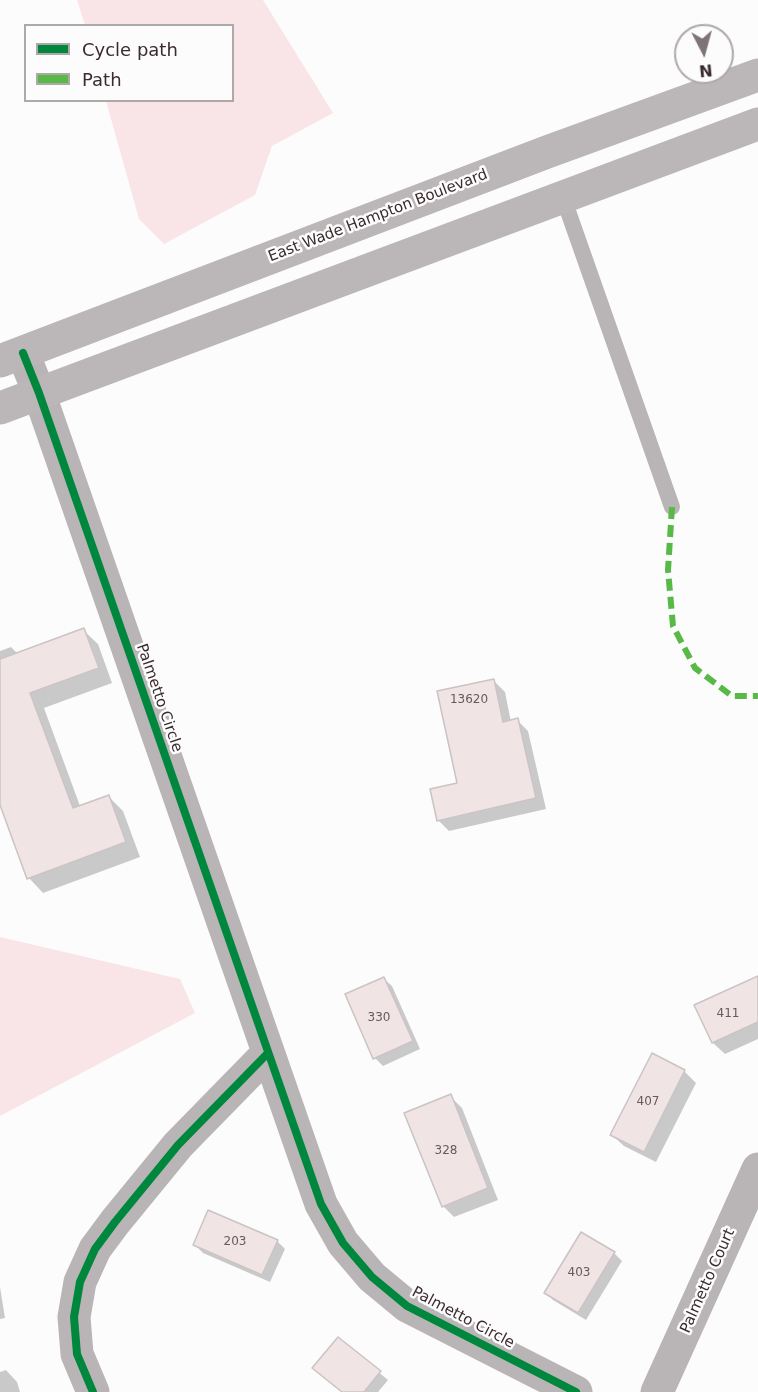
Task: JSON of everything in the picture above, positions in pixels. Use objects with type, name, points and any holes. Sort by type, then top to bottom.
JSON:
[{"type":"main road","name":"East Wade Hampton Boulevard","points":[[11,357],[535,156],[758,75]]},
{"type":"main road","points":[[0,408],[758,124]]},
{"type":"street","name":"Palmetto Circle","points":[[11,357],[39,393],[321,1204],[343,1243],[372,1277],[407,1306],[576,1392]]},
{"type":"street","points":[[93,1392],[77,1354],[74,1317],[80,1282],[95,1249],[178,1145],[268,1053]]},
{"type":"street","name":"Palmetto Court","points":[[657,1392],[758,1169]]},
{"type":"lane","points":[[563,197],[672,507]]},
{"type":"shaded area","points":[[77,0],[263,0],[333,113],[272,146],[255,195],[164,244],[139,219],[106,102],[234,102],[234,24],[85,24]]},
{"type":"shaded area","points":[[0,937],[180,979],[195,1013],[0,1116]]},
{"type":"building","points":[[84,628],[99,668],[30,693],[73,808],[109,795],[126,842],[27,879],[0,805],[0,659]]},
{"type":"building","points":[[494,679],[503,722],[518,718],[536,798],[437,821],[430,789],[457,783],[437,691]]},
{"type":"building","points":[[758,976],[758,1022],[712,1043],[694,1005]]},
{"type":"building","points":[[384,977],[413,1041],[373,1059],[345,994]]},
{"type":"building","points":[[652,1053],[685,1070],[644,1152],[610,1135]]},
{"type":"building","points":[[451,1094],[488,1188],[442,1207],[404,1113]]},
{"type":"building","points":[[208,1210],[278,1240],[262,1275],[193,1245]]},
{"type":"building","points":[[581,1232],[615,1252],[578,1313],[544,1293]]},
{"type":"building","points":[[338,1337],[381,1371],[364,1392],[342,1392],[312,1368]]},
{"type":"marked path","points":[[672,507],[668,570],[673,626],[695,668],[732,696],[758,696]]},
{"type":"cycle path","points":[[23,353],[39,393],[321,1204],[343,1243],[372,1277],[407,1306],[576,1392]]},
{"type":"cycle path","points":[[93,1392],[77,1354],[74,1317],[80,1282],[95,1249],[178,1145],[268,1053]]}]
